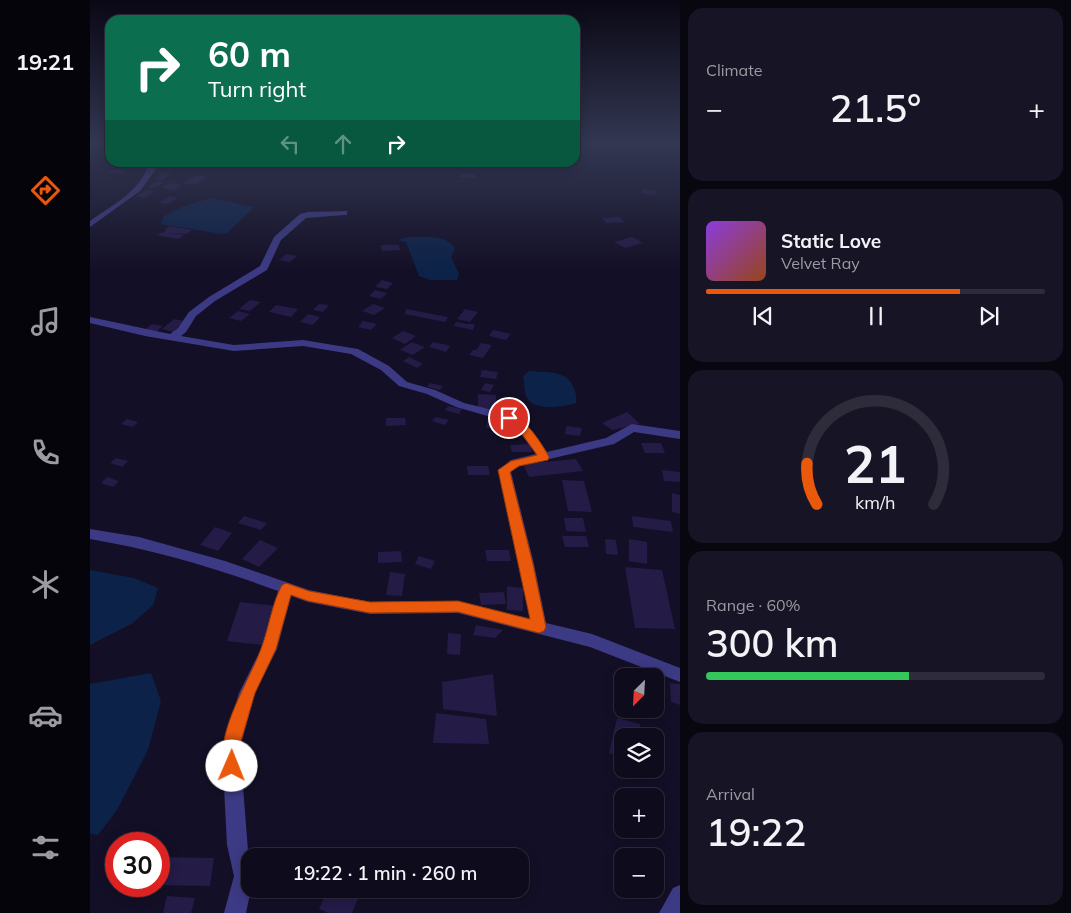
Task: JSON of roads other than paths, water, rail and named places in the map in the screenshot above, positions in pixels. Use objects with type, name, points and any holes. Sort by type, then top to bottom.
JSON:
[{"type":"street","points":[[90,225],[141,186]]},
{"type":"street","points":[[173,338],[182,330],[192,314],[212,299],[264,268],[277,239],[303,216],[308,214],[344,213]]},
{"type":"street","points":[[90,320],[145,334],[234,348],[303,343],[354,351],[385,368],[402,384],[431,392],[460,405],[509,418],[523,428],[544,457]]},
{"type":"street","points":[[539,627],[504,470],[515,463],[610,441],[632,428],[680,434]]},
{"type":"street","points":[[90,534],[139,542],[225,566],[308,596],[370,608],[458,607],[592,641],[680,675]]},
{"type":"street","points":[[235,913],[244,876],[237,845],[231,748],[248,693],[269,649],[286,588]]},
{"type":"street","points":[[670,913],[680,896]]},
{"type":"water","points":[[211,198],[254,207],[227,233],[222,234],[161,224],[163,217],[184,206]]},
{"type":"water","points":[[409,237],[440,238],[451,244],[455,248],[451,257],[459,274],[457,280],[430,280],[419,276],[406,242],[397,240]]},
{"type":"water","points":[[529,371],[550,372],[568,379],[575,391],[576,403],[549,407],[530,401],[525,394],[523,376]]},
{"type":"water","points":[[90,570],[134,578],[158,588],[153,605],[133,623],[90,645]]},
{"type":"water","points":[[151,673],[161,701],[148,750],[117,810],[98,835],[90,833],[90,684]]}]
